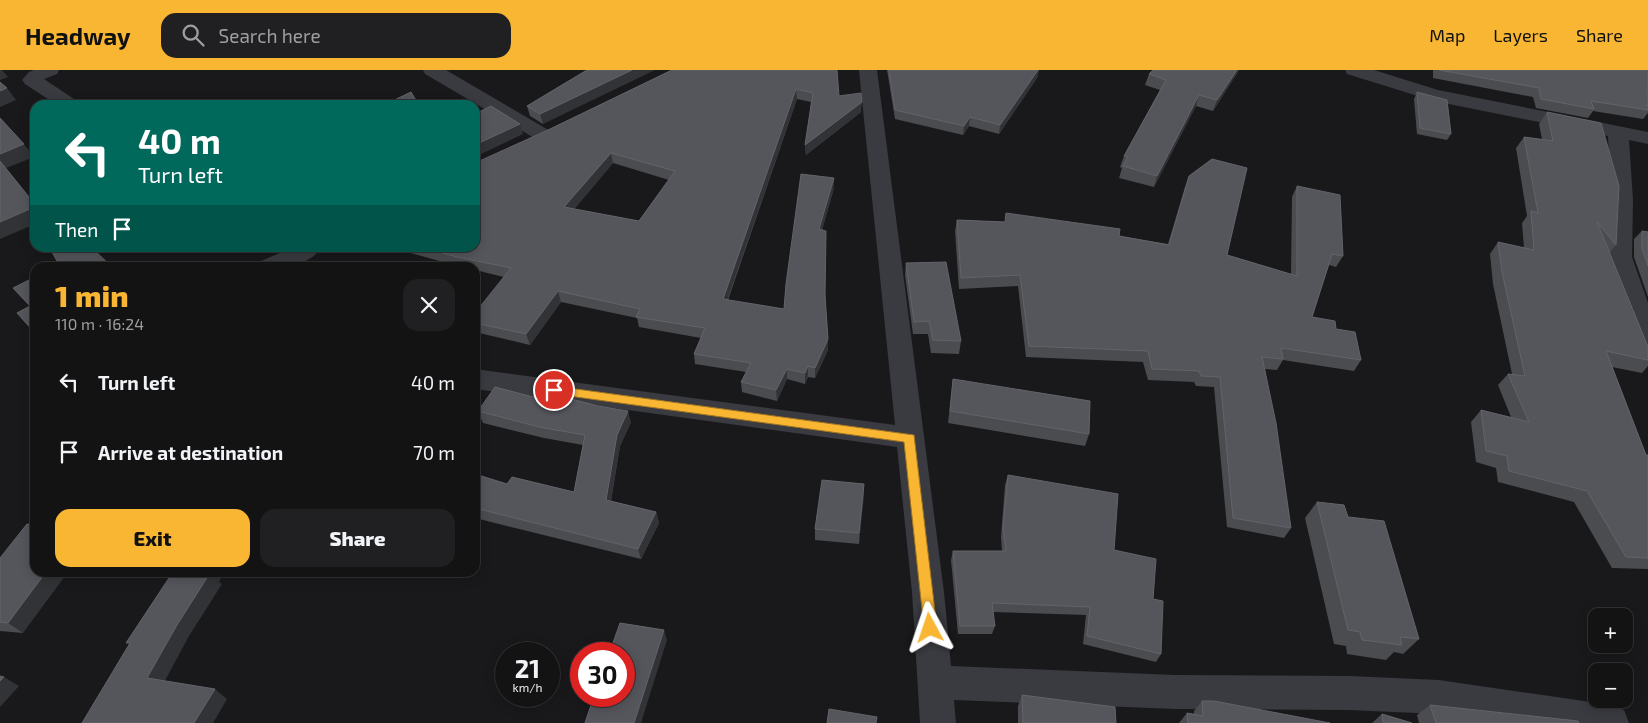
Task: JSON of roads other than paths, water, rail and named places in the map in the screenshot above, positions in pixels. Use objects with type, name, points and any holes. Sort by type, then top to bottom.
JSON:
[{"type":"street","points":[[50,70],[32,80],[62,100]]},
{"type":"street","points":[[432,70],[543,134]]},
{"type":"street","points":[[868,70],[928,592],[938,723]]},
{"type":"street","points":[[1354,70],[1434,95],[1648,138]]},
{"type":"street","points":[[1618,132],[1622,200],[1620,257],[1648,340]]},
{"type":"street","points":[[280,262],[300,252]]},
{"type":"street","points":[[480,380],[910,438]]},
{"type":"street","points":[[935,682],[1175,692],[1349,693],[1440,697],[1611,723]]}]
